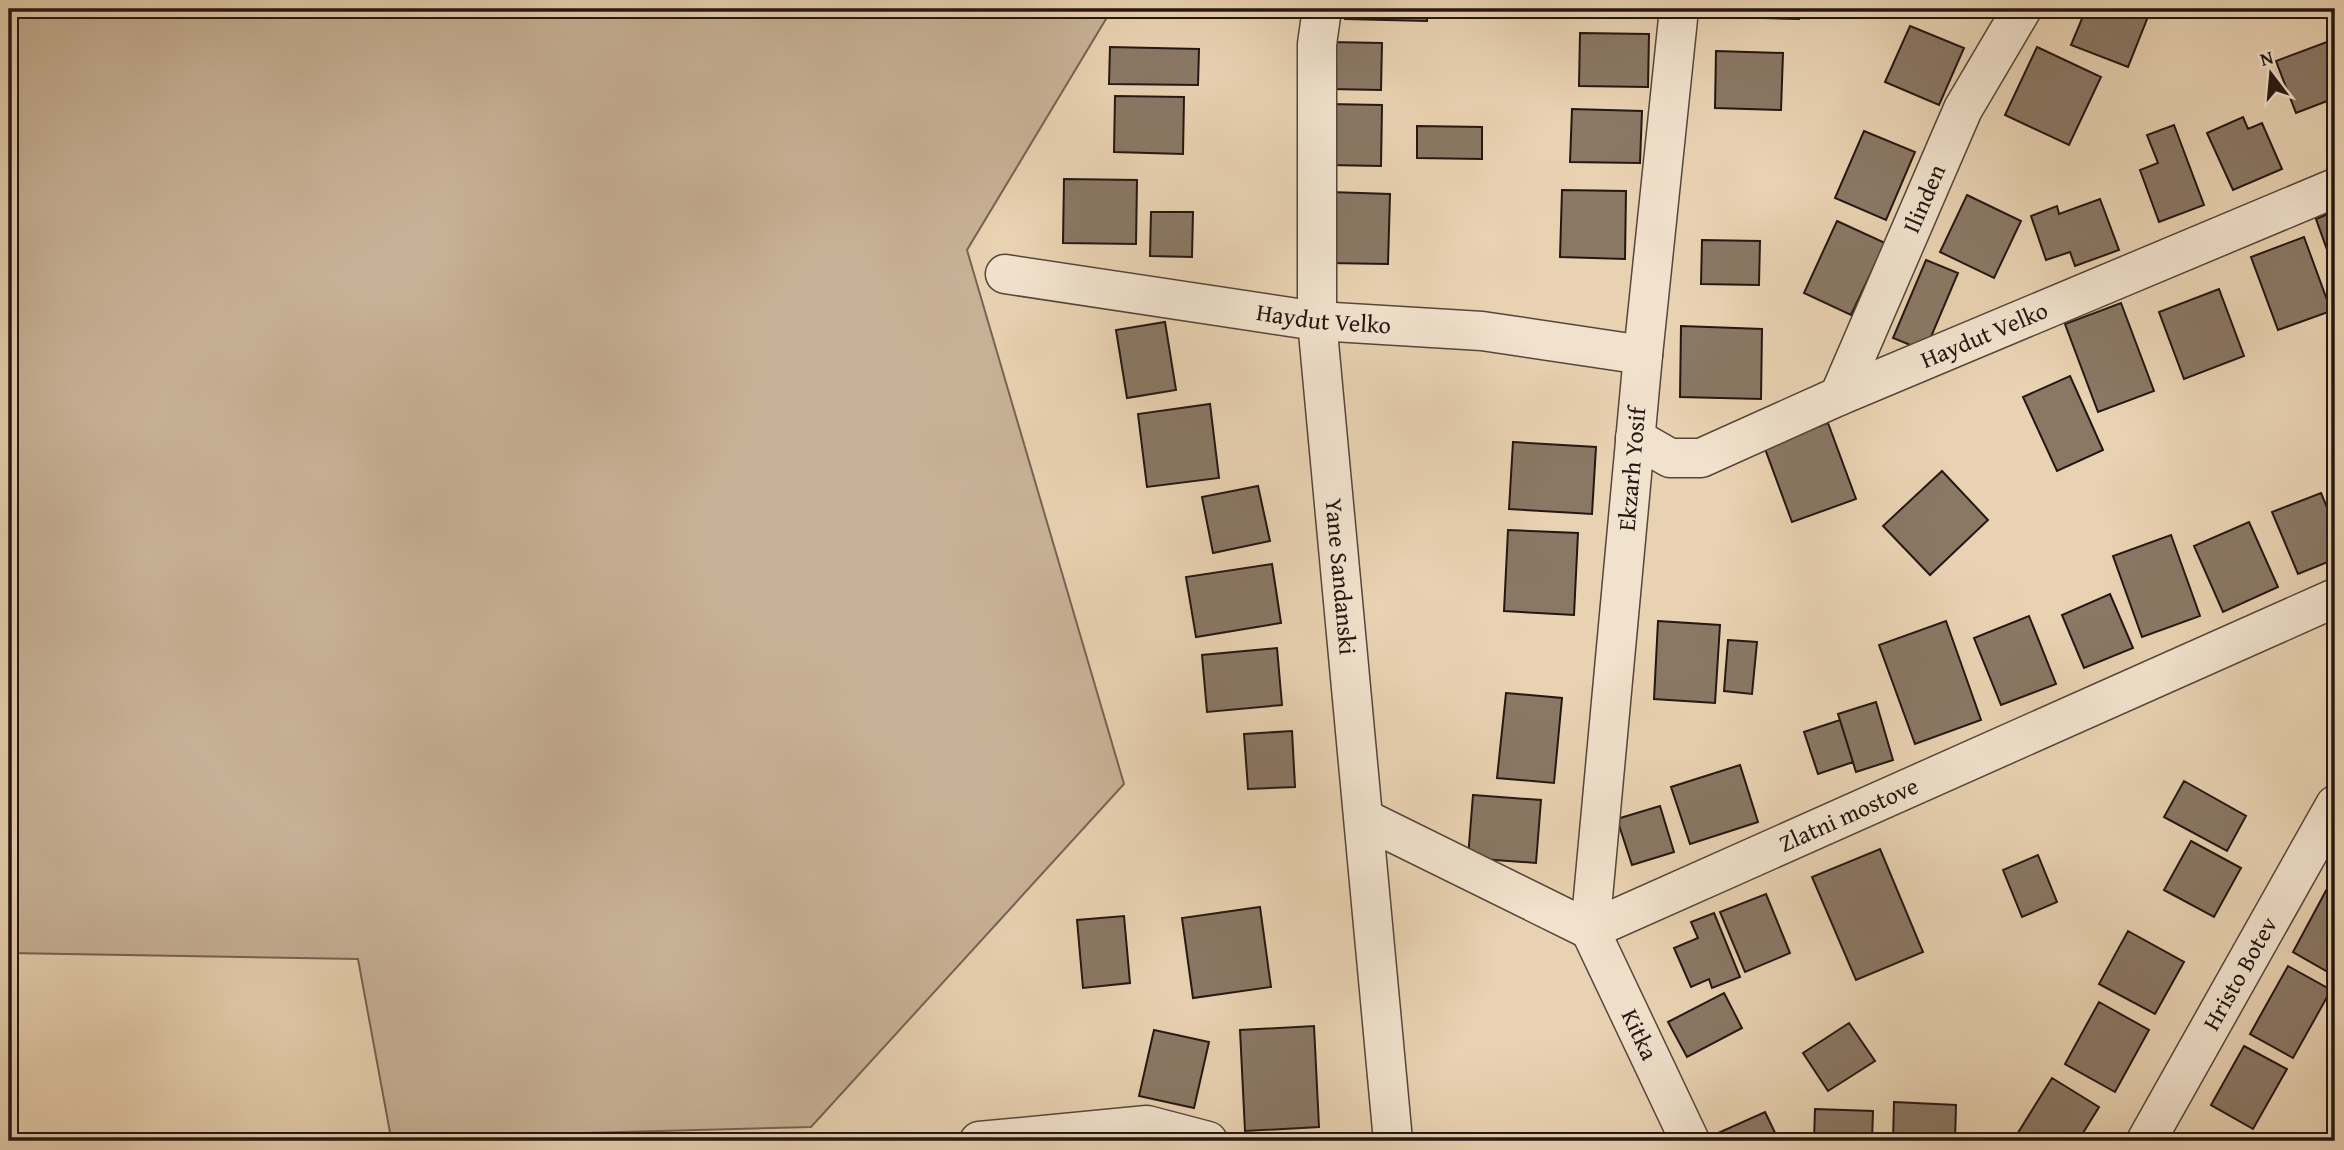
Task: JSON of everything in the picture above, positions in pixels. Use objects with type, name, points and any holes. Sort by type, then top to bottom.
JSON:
[{"type":"street","name":"Yane Sandanski","points":[[1322,9],[1317,44],[1317,321],[1393,1141]]},
{"type":"street","name":"Ekzarh Yosif","points":[[1590,930],[1643,355],[1679,9]]},
{"type":"street","name":"Ilinden","points":[[1839,396],[1963,109],[2022,9]]},
{"type":"street","name":"Haydut Velko","points":[[1635,438],[1670,458],[1701,458],[1839,396],[2335,188]]},
{"type":"street","name":"Haydut Velko","points":[[1005,274],[1317,321],[1482,331],[1643,355]]},
{"type":"street","name":"Zlatni mostove","points":[[1590,930],[2335,598]]},
{"type":"street","name":"Hristo Botev","points":[[2146,1141],[2335,805]]},
{"type":"street","points":[[1365,819],[1590,930]]},
{"type":"street","name":"Kitka","points":[[1590,930],[1690,1141]]},
{"type":"street","points":[[979,1141],[1147,1125],[1208,1141]]},
{"type":"shaded area","points":[[9,9],[1112,9],[967,250],[1124,784],[811,1127],[391,1138],[358,959],[9,953]]},
{"type":"building","points":[[1345,9],[1427,9],[1427,21],[1345,19]]},
{"type":"building","points":[[1730,9],[1800,9],[1799,19],[1730,17]]},
{"type":"building","points":[[2086,9],[2151,9],[2128,67],[2071,45]]},
{"type":"building","points":[[1910,26],[1964,48],[1939,105],[1885,82]]},
{"type":"building","points":[[1580,33],[1649,34],[1648,87],[1579,86]]},
{"type":"building","points":[[2332,40],[2335,48],[2335,98],[2296,113],[2276,61]]},
{"type":"building","points":[[1331,42],[1382,43],[1381,90],[1330,89]]},
{"type":"building","points":[[1110,47],[1199,49],[1198,85],[1109,84]]},
{"type":"building","points":[[2037,47],[2101,77],[2069,145],[2005,115]]},
{"type":"building","points":[[1716,51],[1783,53],[1781,110],[1715,108]]},
{"type":"building","points":[[1115,96],[1184,97],[1183,154],[1114,152]]},
{"type":"building","points":[[1328,104],[1382,105],[1381,166],[1327,165]]},
{"type":"building","points":[[1572,109],[1642,111],[1640,163],[1570,162]]},
{"type":"building","points":[[2243,117],[2248,129],[2262,123],[2282,169],[2233,190],[2207,133]]},
{"type":"building","points":[[2174,125],[2204,205],[2159,222],[2140,170],[2158,163],[2147,135]]},
{"type":"building","points":[[1417,126],[1482,127],[1482,159],[1417,158]]},
{"type":"building","points":[[1864,131],[1915,152],[1886,220],[1835,198]]},
{"type":"building","points":[[1064,179],[1137,180],[1136,244],[1063,243]]},
{"type":"building","points":[[1562,190],[1626,191],[1625,259],[1560,257]]},
{"type":"building","points":[[1330,192],[1390,194],[1388,264],[1328,263]]},
{"type":"building","points":[[1967,195],[2021,221],[1994,278],[1940,252]]},
{"type":"building","points":[[2100,199],[2119,250],[2075,266],[2070,252],[2046,260],[2031,216],[2057,206],[2059,214]]},
{"type":"building","points":[[2335,211],[2335,272],[2316,219]]},
{"type":"building","points":[[1151,212],[1193,212],[1192,257],[1150,256]]},
{"type":"building","points":[[1837,221],[1885,243],[1851,315],[1804,293]]},
{"type":"building","points":[[2304,237],[2331,311],[2278,330],[2251,257]]},
{"type":"building","points":[[1702,240],[1760,241],[1759,285],[1701,284]]},
{"type":"building","points":[[1926,260],[1958,273],[1925,351],[1893,338]]},
{"type":"building","points":[[2219,289],[2244,356],[2184,379],[2159,312]]},
{"type":"building","points":[[2121,303],[2154,391],[2098,412],[2065,324]]},
{"type":"building","points":[[1165,322],[1176,390],[1127,398],[1116,330]]},
{"type":"building","points":[[1681,326],[1762,329],[1761,399],[1680,397]]},
{"type":"building","points":[[2070,376],[2103,450],[2057,471],[2023,397]]},
{"type":"building","points":[[1210,404],[1219,478],[1147,487],[1138,414]]},
{"type":"building","points":[[1828,423],[1856,499],[1792,522],[1764,446]]},
{"type":"building","points":[[1513,442],[1596,447],[1592,514],[1509,509]]},
{"type":"building","points":[[1942,471],[1988,520],[1930,575],[1883,526]]},
{"type":"building","points":[[1258,486],[1270,541],[1213,553],[1202,497]]},
{"type":"building","points":[[2321,493],[2335,527],[2335,559],[2298,574],[2272,512]]},
{"type":"building","points":[[2249,522],[2278,587],[2223,612],[2194,546]]},
{"type":"building","points":[[1508,530],[1578,533],[1574,615],[1504,611]]},
{"type":"building","points":[[2171,535],[2200,616],[2142,637],[2113,556]]},
{"type":"building","points":[[1272,564],[1281,623],[1196,637],[1186,577]]},
{"type":"building","points":[[2110,594],[2133,648],[2084,668],[2062,615]]},
{"type":"building","points":[[2029,616],[2056,684],[2001,705],[1974,638]]},
{"type":"building","points":[[1658,621],[1720,625],[1715,703],[1654,699]]},
{"type":"building","points":[[1946,621],[1981,720],[1915,744],[1879,645]]},
{"type":"building","points":[[1728,640],[1757,642],[1752,694],[1724,691]]},
{"type":"building","points":[[1277,648],[1282,705],[1207,712],[1202,655]]},
{"type":"building","points":[[1506,693],[1562,698],[1554,783],[1497,778]]},
{"type":"building","points":[[1876,702],[1893,760],[1856,772],[1838,714]]},
{"type":"building","points":[[1840,720],[1853,762],[1818,774],[1804,732]]},
{"type":"building","points":[[1292,731],[1295,787],[1248,789],[1244,734]]},
{"type":"building","points":[[1740,765],[1758,822],[1690,844],[1671,787]]},
{"type":"building","points":[[2184,781],[2246,816],[2227,851],[2164,817]]},
{"type":"building","points":[[1473,795],[1541,800],[1536,863],[1468,858]]},
{"type":"building","points":[[1660,806],[1674,852],[1632,865],[1617,819]]},
{"type":"building","points":[[2191,841],[2241,868],[2214,917],[2164,890]]},
{"type":"building","points":[[1880,849],[1923,952],[1856,980],[1812,877]]},
{"type":"building","points":[[2038,855],[2057,902],[2022,917],[2003,870]]},
{"type":"building","points":[[2328,887],[2335,891],[2335,976],[2293,952]]},
{"type":"building","points":[[1766,894],[1790,953],[1745,972],[1720,912]]},
{"type":"building","points":[[1260,907],[1271,987],[1193,998],[1182,918]]},
{"type":"building","points":[[1714,913],[1740,977],[1712,988],[1709,979],[1691,987],[1674,948],[1698,938],[1691,922]]},
{"type":"building","points":[[1124,916],[1130,983],[1083,988],[1077,920]]},
{"type":"building","points":[[2128,931],[2184,962],[2155,1014],[2099,984]]},
{"type":"building","points":[[2288,966],[2331,990],[2293,1058],[2250,1034]]},
{"type":"building","points":[[1724,993],[1742,1028],[1687,1057],[1668,1022]]},
{"type":"building","points":[[2099,1002],[2149,1030],[2115,1092],[2065,1064]]},
{"type":"building","points":[[1849,1023],[1875,1061],[1828,1091],[1803,1053]]},
{"type":"building","points":[[1314,1026],[1319,1127],[1245,1131],[1240,1030]]},
{"type":"building","points":[[1154,1030],[1209,1042],[1194,1108],[1139,1096]]},
{"type":"building","points":[[2244,1046],[2287,1069],[2253,1129],[2211,1105]]},
{"type":"building","points":[[2052,1078],[2099,1107],[2078,1141],[2024,1141],[2016,1136]]},
{"type":"building","points":[[1894,1102],[1956,1105],[1955,1141],[1893,1141]]},
{"type":"building","points":[[1815,1109],[1873,1111],[1872,1141],[1814,1141]]},
{"type":"building","points":[[1765,1112],[1779,1141],[1721,1141],[1718,1133]]}]
